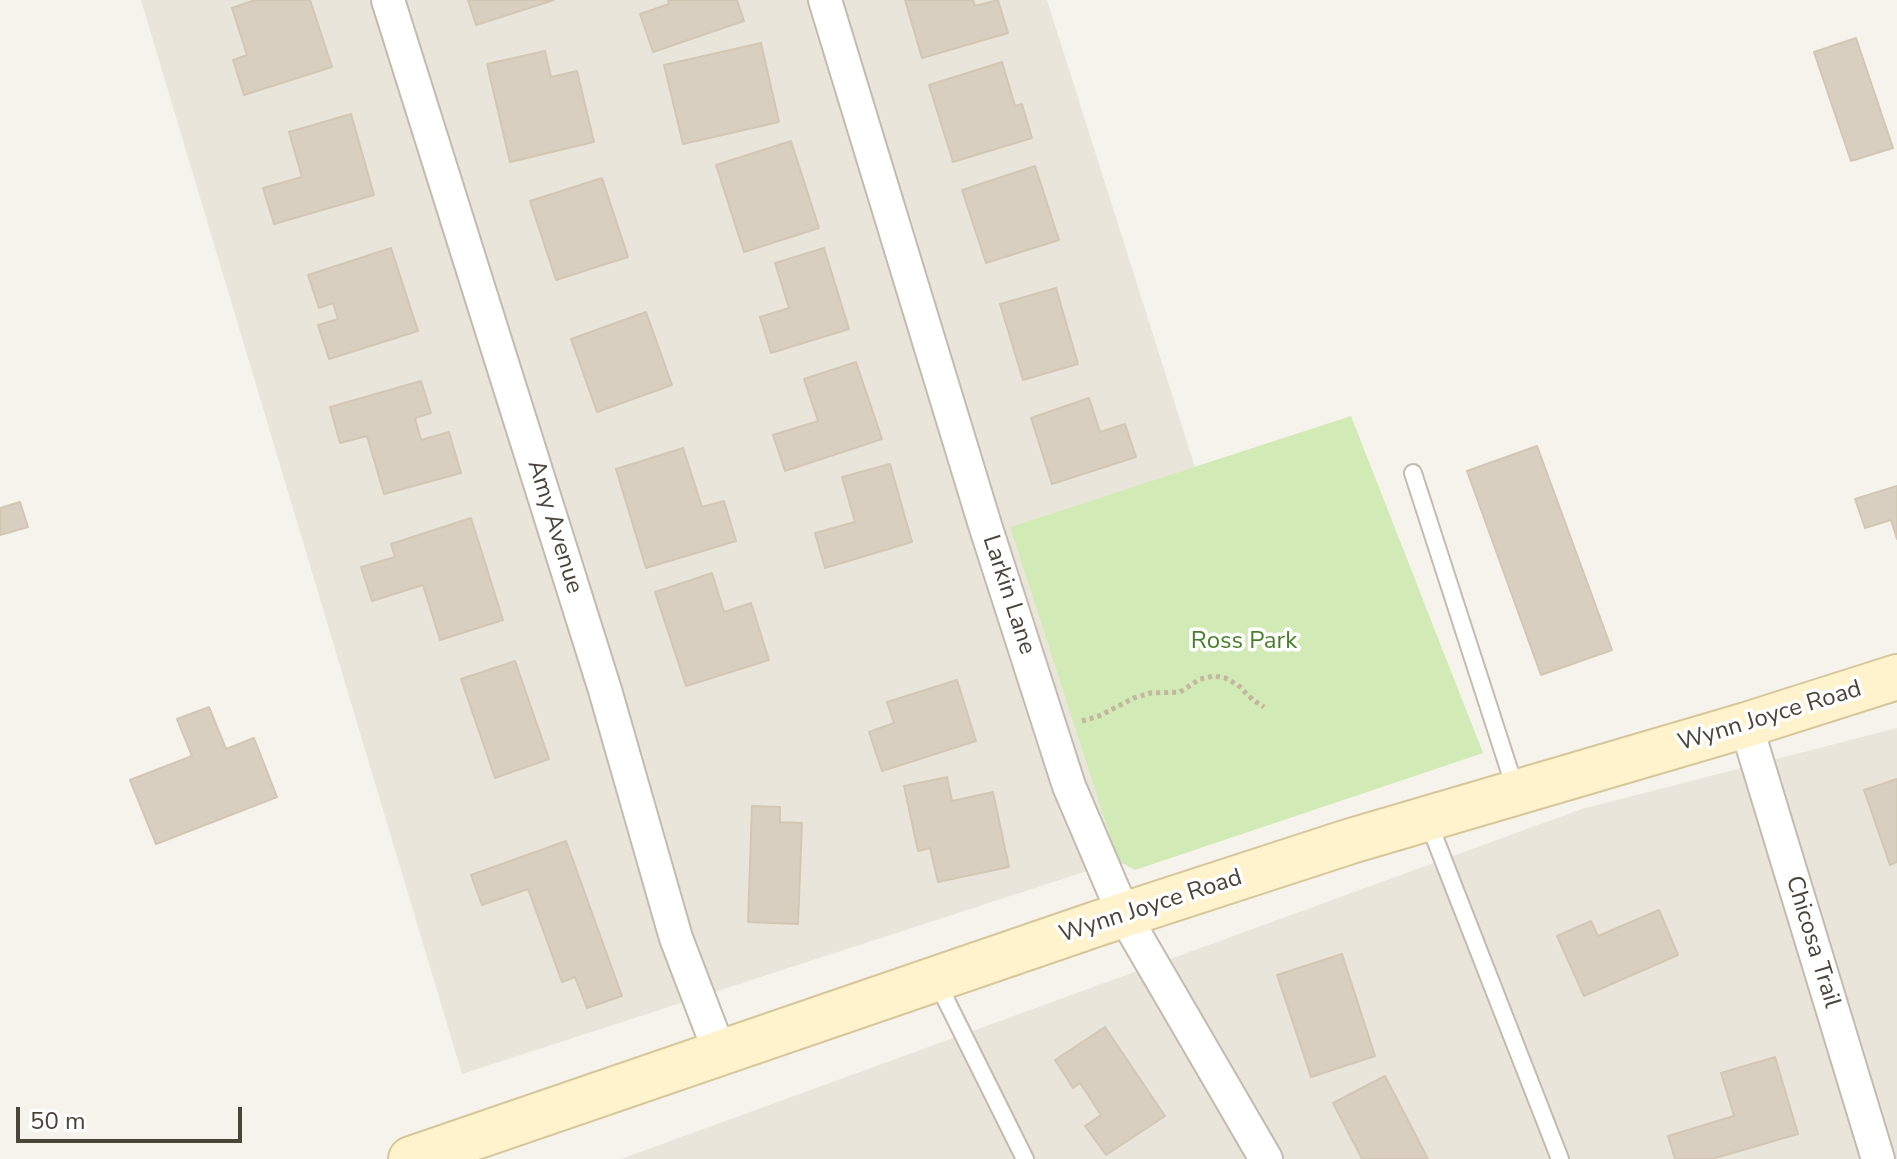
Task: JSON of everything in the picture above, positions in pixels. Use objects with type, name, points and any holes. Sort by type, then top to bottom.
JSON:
[{"type":"street","name":"Amy Avenue","points":[[388,0],[605,690],[676,938],[720,1053]]},
{"type":"street","name":"Larkin Lane","points":[[825,0],[985,525],[1065,771],[1124,915],[1266,1159]]},
{"type":"street","name":"Wynn Joyce Road","points":[[411,1159],[1124,915],[1351,841],[1746,725],[1897,677]]},
{"type":"street","name":"Chicosa Trail","points":[[1746,725],[1878,1159]]},
{"type":"lane","points":[[1413,473],[1516,793]]},
{"type":"lane","points":[[1427,819],[1560,1159]]},
{"type":"lane","points":[[936,979],[1025,1159]]},
{"type":"path","points":[[1082,721],[1134,698],[1150,693],[1180,692],[1200,679],[1214,676],[1238,685],[1264,707]]},
{"type":"shaded area","points":[[141,0],[1047,0],[1195,467],[1010,527],[1118,861],[462,1074]]},
{"type":"shaded area","points":[[1897,728],[1897,1159],[621,1159],[1582,809]]},
{"type":"green space","name":"Ross Park","points":[[1351,416],[1483,753],[1135,870],[1118,861],[1010,527]]},
{"type":"building","points":[[255,0],[310,0],[332,67],[244,95],[233,60],[247,55],[232,8]]},
{"type":"building","points":[[468,0],[554,0],[476,25]]},
{"type":"building","points":[[668,0],[737,0],[744,21],[653,52],[640,14],[669,4]]},
{"type":"building","points":[[905,0],[973,0],[975,6],[998,0],[1008,33],[922,58]]},
{"type":"building","points":[[1856,38],[1893,148],[1851,161],[1814,52]]},
{"type":"building","points":[[761,43],[779,122],[683,144],[664,65]]},
{"type":"building","points":[[545,51],[551,77],[577,71],[594,142],[510,162],[487,64]]},
{"type":"building","points":[[1002,62],[1015,106],[1022,104],[1032,138],[953,162],[929,85]]},
{"type":"building","points":[[351,114],[374,195],[274,224],[263,188],[302,177],[289,132]]},
{"type":"building","points":[[791,141],[819,228],[744,252],[716,165]]},
{"type":"building","points":[[1035,166],[1059,240],[986,263],[962,190]]},
{"type":"building","points":[[602,178],[628,257],[556,280],[530,201]]},
{"type":"building","points":[[391,248],[418,331],[329,359],[318,325],[338,319],[333,303],[319,308],[308,275]]},
{"type":"building","points":[[824,248],[849,329],[771,353],[760,317],[789,308],[775,263]]},
{"type":"building","points":[[1056,288],[1078,364],[1023,380],[1000,304]]},
{"type":"building","points":[[646,312],[672,385],[597,412],[571,339]]},
{"type":"building","points":[[856,362],[882,439],[785,471],[773,435],[818,421],[804,379]]},
{"type":"building","points":[[421,381],[431,413],[415,418],[421,440],[449,432],[461,473],[384,494],[367,436],[340,443],[330,407]]},
{"type":"building","points":[[1089,398],[1100,432],[1125,424],[1136,457],[1052,484],[1031,418]]},
{"type":"building","points":[[1537,446],[1612,650],[1541,675],[1467,471]]},
{"type":"building","points":[[683,448],[702,507],[724,501],[736,541],[646,568],[616,469]]},
{"type":"building","points":[[890,464],[912,542],[825,568],[815,533],[855,522],[842,477]]},
{"type":"building","points":[[1897,486],[1897,539],[1891,520],[1865,528],[1855,499]]},
{"type":"building","points":[[20,502],[28,527],[0,535],[0,508]]},
{"type":"building","points":[[471,518],[503,620],[440,640],[423,585],[372,601],[361,567],[395,557],[391,544]]},
{"type":"building","points":[[712,573],[724,612],[751,603],[769,660],[686,686],[655,592]]},
{"type":"building","points":[[515,661],[549,759],[495,778],[461,679]]},
{"type":"building","points":[[957,680],[976,741],[882,771],[869,732],[894,723],[887,702]]},
{"type":"building","points":[[209,707],[226,749],[254,738],[277,797],[156,844],[130,780],[192,756],[177,719]]},
{"type":"building","points":[[947,777],[952,801],[993,792],[1009,867],[938,882],[930,848],[918,851],[904,786]]},
{"type":"building","points":[[1897,779],[1897,862],[1890,865],[1864,790]]},
{"type":"building","points":[[752,806],[780,807],[780,822],[802,823],[798,924],[748,922]]},
{"type":"building","points":[[566,841],[622,996],[587,1008],[575,977],[562,982],[528,889],[482,905],[471,875]]},
{"type":"building","points":[[1659,910],[1678,955],[1584,996],[1557,936],[1591,921],[1598,936]]},
{"type":"building","points":[[1342,954],[1375,1056],[1311,1077],[1277,975]]},
{"type":"building","points":[[1105,1027],[1165,1116],[1106,1155],[1085,1126],[1101,1115],[1080,1083],[1073,1088],[1055,1060]]},
{"type":"building","points":[[1775,1057],[1798,1134],[1712,1159],[1675,1159],[1668,1136],[1734,1116],[1721,1073]]},
{"type":"building","points":[[1385,1076],[1428,1159],[1362,1159],[1333,1103]]}]
